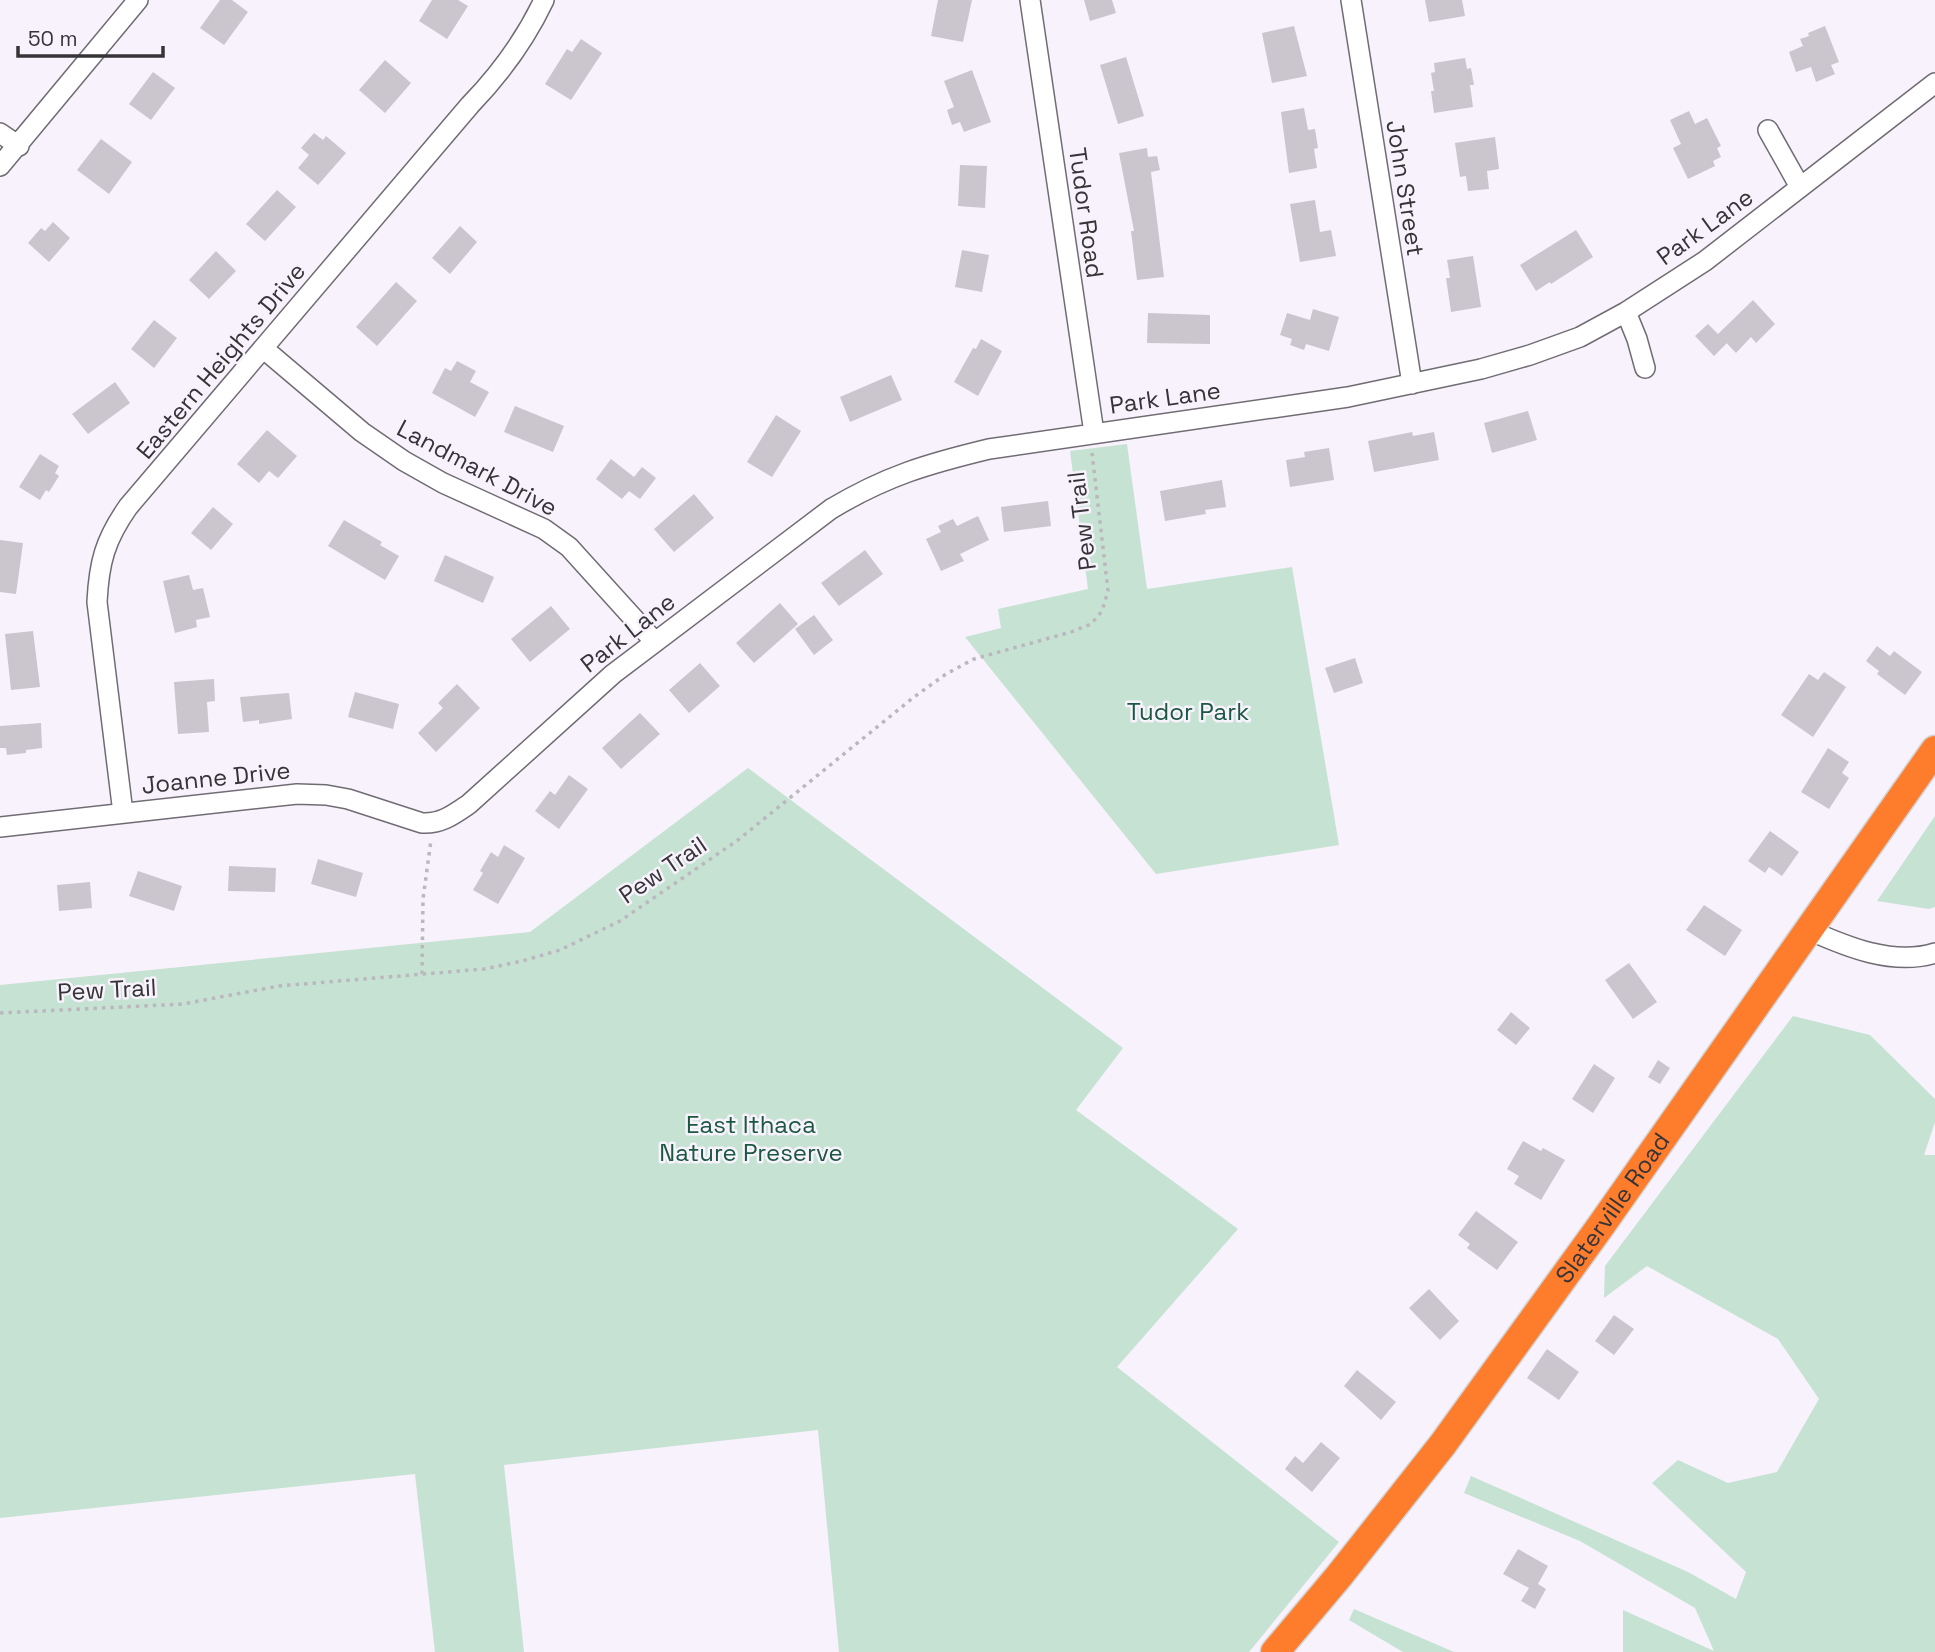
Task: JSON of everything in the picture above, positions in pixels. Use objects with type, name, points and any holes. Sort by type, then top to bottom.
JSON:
[{"type":"highway","name":"Slaterville Road","points":[[1275,1652],[1443,1444],[1935,750]]},
{"type":"street","points":[[0,166],[138,0]]},
{"type":"street","name":"Eastern Heights Drive","points":[[122,813],[97,602],[103,551],[112,530],[470,105],[497,77],[532,26],[544,0]]},
{"type":"street","name":"Tudor Road","points":[[1030,0],[1094,433]]},
{"type":"street","name":"John Street","points":[[1351,0],[1412,384]]},
{"type":"street","name":"Park Lane","points":[[434,823],[449,818],[469,804],[613,674],[831,509],[864,489],[936,462],[989,449],[1348,397],[1481,369],[1580,337],[1626,312],[1705,261],[1935,83]]},
{"type":"street","points":[[1768,130],[1800,187]]},
{"type":"street","points":[[0,133],[19,146]]},
{"type":"street","points":[[1626,312],[1645,368]]},
{"type":"street","name":"Landmark Drive","points":[[264,349],[362,432],[404,461],[443,483],[544,529],[569,547],[655,642]]},
{"type":"street","name":"Joanne Drive","points":[[0,827],[260,796],[326,795],[370,805],[408,820],[434,823]]},
{"type":"street","points":[[1809,930],[1860,950],[1898,958],[1924,957],[1935,953]]},
{"type":"path","name":"Pew Trail","points":[[0,1013],[183,1004],[279,986],[484,969],[522,961],[586,939],[620,921],[738,841],[946,674],[974,659],[1091,624],[1102,611],[1108,591],[1091,454],[1094,433]]},
{"type":"path","points":[[422,974],[422,899],[434,823]]},
{"type":"green space","name":"Tudor Park","points":[[1127,444],[1147,589],[1292,567],[1339,845],[1156,874],[965,637],[1001,628],[998,609],[1088,589],[1070,451]]},
{"type":"green space","name":"East Ithaca Nature Preserve","points":[[748,768],[1123,1048],[1076,1110],[1238,1229],[1117,1367],[1339,1542],[1249,1652],[839,1652],[818,1430],[504,1465],[524,1652],[435,1652],[415,1474],[0,1518],[0,985],[530,932]]},
{"type":"green space","points":[[1935,816],[1935,907],[1929,909],[1877,901]]},
{"type":"green space","points":[[1793,1016],[1870,1035],[1935,1099],[1935,1122],[1924,1155],[1935,1155],[1935,1652],[1623,1652],[1623,1610],[1714,1651],[1695,1608],[1580,1541],[1464,1493],[1471,1476],[1688,1572],[1736,1599],[1746,1572],[1652,1483],[1678,1460],[1728,1483],[1777,1472],[1819,1399],[1778,1339],[1647,1266],[1604,1298],[1605,1266]]},
{"type":"green space","points":[[1354,1609],[1454,1652],[1403,1652],[1349,1620]]},
{"type":"building","points":[[220,0],[232,0],[248,12],[224,45],[200,28]]},
{"type":"building","points":[[432,0],[458,0],[468,6],[447,39],[419,21]]},
{"type":"building","points":[[938,0],[972,0],[963,42],[931,36]]},
{"type":"building","points":[[1084,0],[1112,0],[1116,13],[1090,21]]},
{"type":"building","points":[[1425,0],[1462,0],[1465,16],[1429,22]]},
{"type":"building","points":[[1294,26],[1307,76],[1272,83],[1262,33]]},
{"type":"building","points":[[1825,26],[1839,62],[1831,65],[1835,74],[1816,82],[1811,67],[1796,72],[1789,52],[1803,46],[1800,39],[1809,36],[1808,33]]},
{"type":"building","points":[[581,39],[602,53],[571,100],[545,84],[567,49],[572,52]]},
{"type":"building","points":[[1126,57],[1144,116],[1118,124],[1100,65]]},
{"type":"building","points":[[1465,58],[1467,69],[1471,68],[1474,85],[1470,85],[1473,107],[1434,113],[1431,73],[1435,72],[1434,63]]},
{"type":"building","points":[[385,60],[411,83],[385,113],[359,90]]},
{"type":"building","points":[[972,70],[991,122],[964,132],[960,122],[952,125],[947,110],[954,107],[944,81]]},
{"type":"building","points":[[153,72],[175,88],[151,120],[129,104]]},
{"type":"building","points":[[1304,108],[1308,130],[1315,129],[1317,168],[1289,173],[1281,112]]},
{"type":"building","points":[[1689,111],[1695,124],[1707,118],[1721,146],[1717,148],[1721,157],[1713,161],[1715,166],[1688,179],[1673,148],[1681,144],[1670,120]]},
{"type":"building","points":[[314,133],[323,140],[326,136],[346,153],[318,185],[298,168],[309,155],[301,148]]},
{"type":"building","points":[[1495,137],[1499,169],[1487,171],[1489,189],[1468,191],[1466,176],[1460,177],[1455,143]]},
{"type":"building","points":[[101,139],[132,162],[109,194],[77,170]]},
{"type":"building","points":[[1147,148],[1148,157],[1157,156],[1160,170],[1151,172],[1164,277],[1137,280],[1131,231],[1134,231],[1119,153]]},
{"type":"building","points":[[960,165],[987,166],[985,208],[958,206]]},
{"type":"building","points":[[277,190],[296,207],[265,241],[246,224]]},
{"type":"building","points":[[1315,200],[1320,232],[1331,230],[1336,256],[1300,262],[1290,204]]},
{"type":"building","points":[[53,222],[70,238],[49,262],[28,243],[41,228],[45,231]]},
{"type":"building","points":[[460,226],[477,242],[450,274],[432,258]]},
{"type":"building","points":[[1576,230],[1593,257],[1536,291],[1520,265]]},
{"type":"building","points":[[962,250],[989,255],[982,292],[955,287]]},
{"type":"building","points":[[216,251],[236,271],[209,299],[189,280]]},
{"type":"building","points":[[1473,256],[1481,307],[1451,312],[1446,278],[1450,278],[1447,260]]},
{"type":"building","points":[[396,282],[417,301],[377,346],[356,327]]},
{"type":"building","points":[[1753,300],[1775,324],[1756,343],[1751,337],[1736,353],[1718,334]]},
{"type":"building","points":[[1313,309],[1339,317],[1329,351],[1306,344],[1304,350],[1290,345],[1292,339],[1280,335],[1287,313],[1310,320]]},
{"type":"building","points":[[1148,313],[1210,315],[1210,344],[1147,343]]},
{"type":"building","points":[[154,320],[177,338],[154,368],[131,349]]},
{"type":"building","points":[[1708,324],[1727,343],[1714,356],[1695,336]]},
{"type":"building","points":[[981,339],[1002,351],[978,396],[954,382]]},
{"type":"building","points":[[457,361],[476,371],[470,382],[489,392],[475,417],[432,393],[445,368],[451,371]]},
{"type":"building","points":[[891,375],[902,400],[850,422],[840,397]]},
{"type":"building","points":[[115,382],[130,403],[88,434],[72,414]]},
{"type":"building","points":[[515,406],[564,426],[553,452],[504,432]]},
{"type":"building","points":[[1528,411],[1537,440],[1492,453],[1484,423]]},
{"type":"building","points":[[776,415],[801,431],[772,477],[747,462]]},
{"type":"building","points":[[267,430],[297,456],[278,478],[269,471],[259,483],[237,464]]},
{"type":"building","points":[[1412,432],[1413,436],[1434,432],[1439,460],[1374,472],[1368,441]]},
{"type":"building","points":[[1329,448],[1334,480],[1290,487],[1286,460],[1305,457],[1304,452]]},
{"type":"building","points":[[40,454],[59,466],[55,473],[59,476],[40,500],[19,487]]},
{"type":"building","points":[[611,459],[634,477],[642,467],[656,478],[640,499],[629,491],[622,499],[596,479]]},
{"type":"building","points":[[1222,480],[1226,507],[1205,510],[1206,514],[1165,521],[1160,491]]},
{"type":"building","points":[[694,494],[714,518],[674,552],[654,529]]},
{"type":"building","points":[[1048,501],[1051,526],[1004,532],[1001,507]]},
{"type":"building","points":[[213,507],[233,524],[211,550],[191,533]]},
{"type":"building","points":[[978,516],[989,540],[960,554],[964,561],[941,571],[926,539],[941,532],[938,526],[953,519],[957,526]]},
{"type":"building","points":[[344,520],[382,542],[380,545],[399,556],[385,580],[328,546]]},
{"type":"building","points":[[0,540],[23,543],[16,594],[0,592]]},
{"type":"building","points":[[865,550],[883,574],[839,606],[821,583]]},
{"type":"building","points":[[445,555],[494,577],[483,603],[434,581]]},
{"type":"building","points":[[189,575],[193,590],[203,588],[210,617],[196,620],[197,627],[175,633],[163,581]]},
{"type":"building","points":[[780,603],[798,624],[754,663],[736,643]]},
{"type":"building","points":[[551,606],[570,629],[530,662],[511,639]]},
{"type":"building","points":[[814,615],[833,640],[814,655],[795,629]]},
{"type":"building","points":[[33,631],[40,687],[11,690],[5,634]]},
{"type":"building","points":[[1877,646],[1890,656],[1894,651],[1922,672],[1905,695],[1877,674],[1879,671],[1866,661]]},
{"type":"building","points":[[1355,658],[1363,683],[1334,693],[1325,668]]},
{"type":"building","points":[[700,663],[720,686],[689,713],[669,690]]},
{"type":"building","points":[[1824,672],[1846,687],[1813,737],[1781,715],[1809,674],[1818,680]]},
{"type":"building","points":[[214,679],[215,701],[207,702],[209,732],[178,734],[174,682]]},
{"type":"building","points":[[457,684],[480,708],[436,752],[418,733],[443,708],[438,703]]},
{"type":"building","points":[[355,692],[399,704],[393,729],[348,717]]},
{"type":"building","points":[[289,693],[292,719],[259,724],[259,720],[243,722],[240,697]]},
{"type":"building","points":[[640,713],[660,734],[621,769],[602,748]]},
{"type":"building","points":[[41,723],[42,748],[7,755],[6,748],[0,748],[0,726]]},
{"type":"building","points":[[1828,748],[1849,762],[1842,773],[1849,778],[1829,809],[1801,792]]},
{"type":"building","points":[[569,775],[588,789],[559,829],[535,811],[550,791],[555,795]]},
{"type":"building","points":[[1770,831],[1799,852],[1782,876],[1769,867],[1765,873],[1748,861]]},
{"type":"building","points":[[504,845],[525,858],[498,904],[473,890],[491,852],[498,857]]},
{"type":"building","points":[[318,859],[363,873],[356,897],[311,884]]},
{"type":"building","points":[[229,866],[276,868],[275,892],[228,891]]},
{"type":"building","points":[[138,871],[182,886],[174,911],[129,896]]},
{"type":"building","points":[[90,882],[92,908],[59,911],[57,885]]},
{"type":"building","points":[[1704,905],[1742,930],[1725,956],[1686,930]]},
{"type":"building","points":[[1629,963],[1657,1002],[1633,1019],[1605,980]]},
{"type":"building","points":[[1511,1012],[1530,1028],[1516,1045],[1497,1030]]},
{"type":"building","points":[[1658,1060],[1670,1068],[1660,1084],[1648,1077]]},
{"type":"building","points":[[1594,1064],[1615,1078],[1593,1113],[1572,1099]]},
{"type":"building","points":[[1523,1141],[1565,1160],[1541,1200],[1514,1184],[1519,1176],[1507,1169]]},
{"type":"building","points":[[1476,1211],[1518,1242],[1497,1270],[1467,1248],[1470,1244],[1458,1235]]},
{"type":"building","points":[[1429,1289],[1459,1321],[1440,1340],[1409,1308]]},
{"type":"building","points":[[1614,1315],[1634,1329],[1614,1355],[1595,1341]]},
{"type":"building","points":[[1547,1349],[1579,1372],[1559,1400],[1527,1378]]},
{"type":"building","points":[[1357,1370],[1396,1402],[1381,1420],[1344,1386]]},
{"type":"building","points":[[1321,1442],[1340,1458],[1312,1492],[1285,1469],[1295,1456],[1303,1463]]},
{"type":"building","points":[[1518,1549],[1548,1566],[1538,1584],[1546,1589],[1535,1609],[1521,1601],[1529,1588],[1503,1574]]}]
